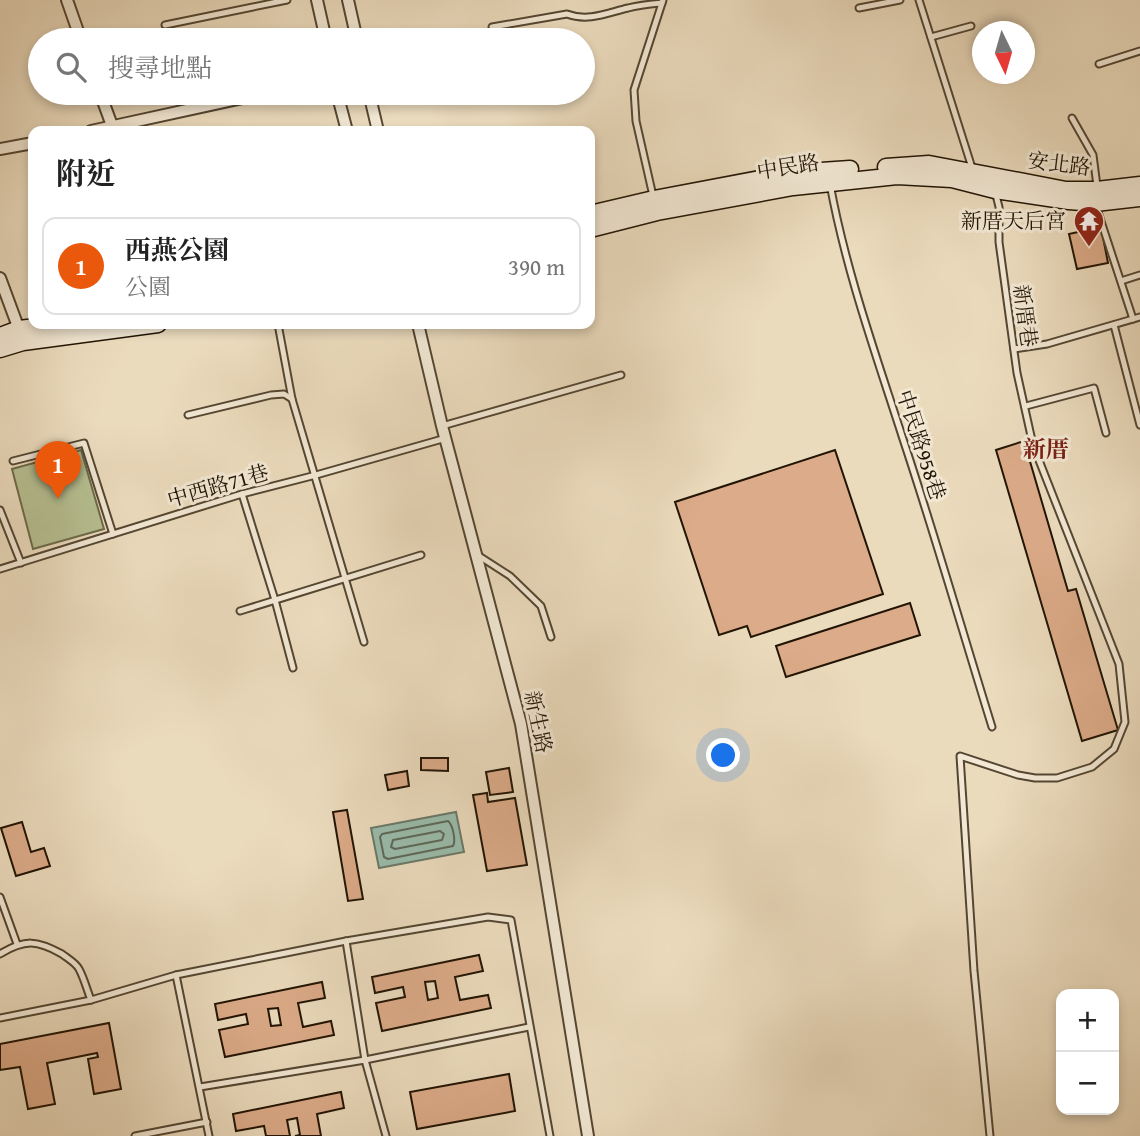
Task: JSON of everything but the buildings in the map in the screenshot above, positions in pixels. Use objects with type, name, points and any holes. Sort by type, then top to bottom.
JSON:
[{"type":"main road","name":"中民路","points":[[595,213],[829,176],[929,164],[974,173]]},
{"type":"main road","name":"安北路","points":[[974,173],[1096,197],[1140,198]]},
{"type":"main road","name":"中民路","points":[[829,176],[952,178],[995,190]]},
{"type":"main road","name":"安北路","points":[[995,190],[1069,201],[1140,185]]},
{"type":"main road","name":"中民路","points":[[595,227],[656,205]]},
{"type":"main road","points":[[0,349],[21,336],[45,329]]},
{"type":"main road","points":[[0,335],[21,336],[101,329]]},
{"type":"street","points":[[67,0],[77,28]]},
{"type":"street","points":[[317,0],[323,28]]},
{"type":"street","points":[[348,0],[354,28]]},
{"type":"street","points":[[105,105],[113,126]]},
{"type":"street","points":[[127,126],[215,105]]},
{"type":"street","points":[[340,105],[346,126]]},
{"type":"street","points":[[372,105],[377,126]]},
{"type":"street","points":[[0,149],[28,144]]},
{"type":"street","points":[[0,278],[21,336]]},
{"type":"street","name":"新生路","points":[[419,329],[442,426],[521,724],[588,1136]]},
{"type":"lane","points":[[165,25],[287,0]]},
{"type":"lane","points":[[859,8],[900,0]]},
{"type":"lane","points":[[919,0],[974,173],[995,190]]},
{"type":"lane","points":[[492,27],[567,14],[597,17],[662,1],[634,90],[633,104],[656,205]]},
{"type":"lane","points":[[931,37],[971,26]]},
{"type":"lane","points":[[1099,64],[1140,51]]},
{"type":"lane","points":[[1014,349],[1047,344],[1137,318],[1121,281],[1096,197],[1093,155],[1072,118]]},
{"type":"lane","name":"中民路958巷","points":[[829,176],[861,313],[903,437],[992,727]]},
{"type":"lane","name":"新厝巷","points":[[990,1136],[974,971],[960,756],[1018,775],[1056,778],[1092,767],[1114,748],[1125,722],[1119,664],[1033,445],[1017,373],[999,243],[999,207],[995,190]]},
{"type":"lane","points":[[1121,281],[1140,275]]},
{"type":"lane","points":[[1114,325],[1140,425]]},
{"type":"lane","points":[[279,329],[292,399],[364,642]]},
{"type":"lane","points":[[442,426],[621,374]]},
{"type":"lane","points":[[1026,406],[1094,388],[1106,433]]},
{"type":"lane","points":[[188,415],[271,395],[284,394],[292,399]]},
{"type":"lane","name":"中西路71巷","points":[[0,569],[242,494],[446,438]]},
{"type":"lane","points":[[13,461],[85,443],[113,534]]},
{"type":"lane","points":[[242,494],[293,668]]},
{"type":"lane","points":[[0,510],[21,563]]},
{"type":"lane","points":[[240,611],[421,555]]},
{"type":"lane","points":[[476,555],[510,576],[541,606],[551,637]]},
{"type":"lane","points":[[0,897],[17,944]]},
{"type":"lane","points":[[0,1018],[91,1000],[176,975],[346,941],[488,917],[511,919],[550,1136]]},
{"type":"lane","points":[[346,941],[365,1060],[386,1136]]},
{"type":"lane","points":[[0,954],[17,944],[33,942],[47,945],[79,968],[91,1000]]},
{"type":"lane","points":[[176,975],[209,1136]]},
{"type":"lane","points":[[200,1087],[365,1060],[529,1027]]},
{"type":"lane","points":[[135,1136],[207,1122]]},
{"type":"shaded area","points":[[81,450],[104,529],[33,549],[12,469]]},
{"type":"water","points":[[456,812],[464,852],[379,868],[371,828]]},
{"type":"place","name":"新厝天后宮","points":[[1089,248]]},
{"type":"place","name":"西燕公園","points":[[58,499]]},
{"type":"district","name":"新厝","points":[[1046,449]]}]
